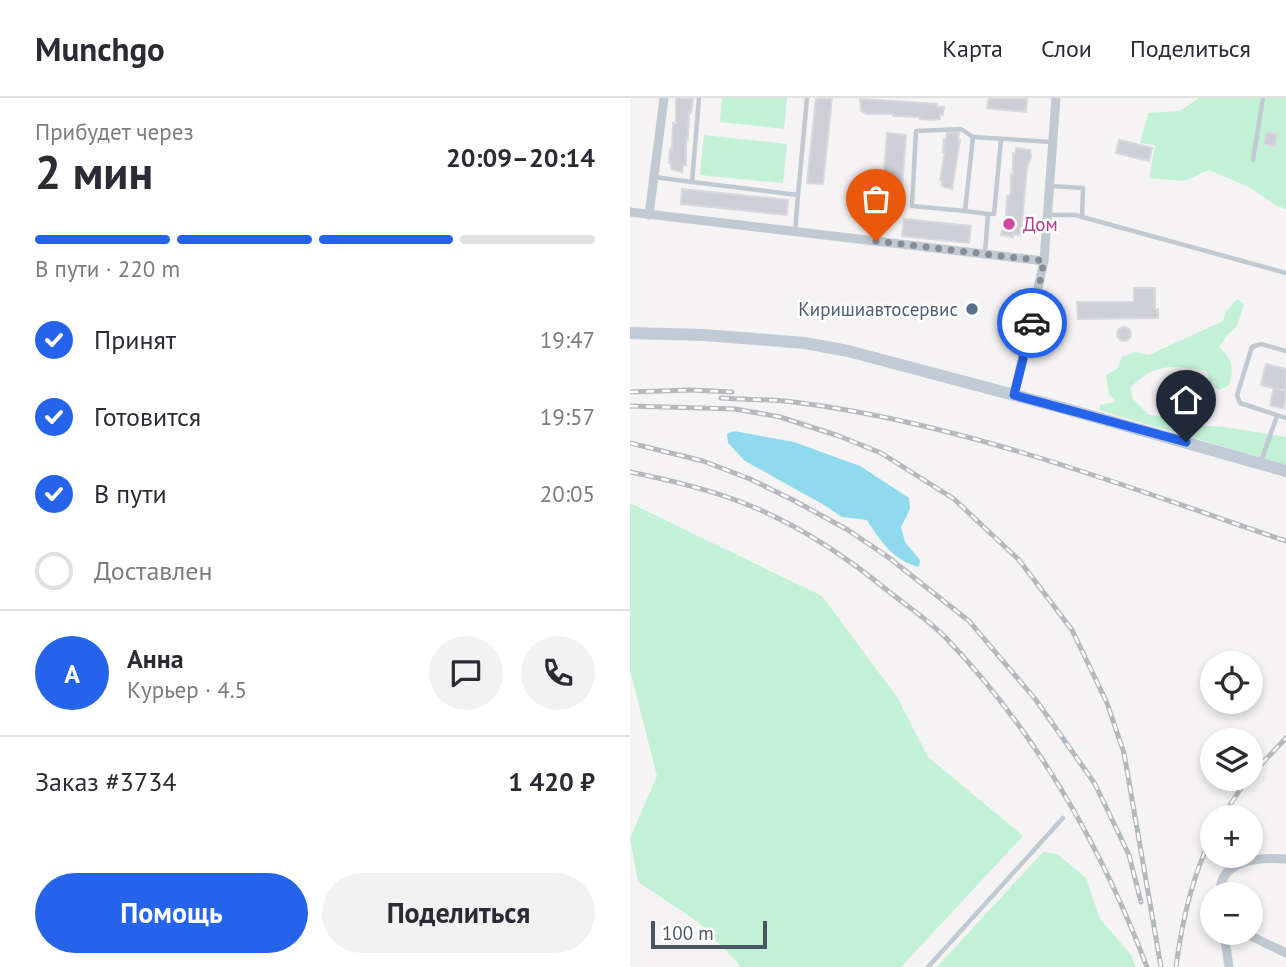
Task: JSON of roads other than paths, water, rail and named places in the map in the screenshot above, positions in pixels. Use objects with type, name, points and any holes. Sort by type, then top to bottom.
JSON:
[{"type":"main road","points":[[630,333],[704,335],[805,343],[848,351],[1286,471]]},
{"type":"street","points":[[649,215],[664,98]]},
{"type":"street","points":[[1014,395],[1044,261],[1056,98]]},
{"type":"street","points":[[630,212],[1044,261]]},
{"type":"street","points":[[1222,882],[1227,872],[1240,862],[1286,859]]},
{"type":"street","points":[[1263,942],[1286,953]]},
{"type":"street","points":[[1225,945],[1229,967]]},
{"type":"lane","points":[[692,182],[699,98]]},
{"type":"lane","points":[[795,232],[807,98]]},
{"type":"lane","points":[[1253,160],[1263,98]]},
{"type":"lane","points":[[1001,140],[994,214],[912,206],[916,131],[961,129],[973,137],[1053,142]]},
{"type":"lane","points":[[965,211],[973,137]]},
{"type":"lane","points":[[654,177],[798,195]]},
{"type":"lane","points":[[1050,186],[1083,188],[1082,217]]},
{"type":"lane","points":[[985,254],[988,214]]},
{"type":"lane","points":[[1048,215],[1082,217],[1286,274]]},
{"type":"lane","points":[[1286,351],[1261,344],[1252,346],[1237,395],[1240,404],[1286,418]]},
{"type":"lane","points":[[1260,463],[1277,416]]},
{"type":"lane","points":[[928,967],[1063,818]]},
{"type":"water","points":[[734,431],[794,442],[860,466],[909,498],[910,509],[901,527],[905,542],[920,560],[919,567],[895,555],[867,520],[842,517],[745,461],[728,443],[727,434]]},
{"type":"railway","points":[[630,392],[732,392]]},
{"type":"railway","points":[[721,398],[801,403],[925,426],[1107,479],[1286,541]]},
{"type":"railway","points":[[630,406],[735,409],[780,417],[839,436],[881,453],[954,499],[1019,560],[1072,630],[1107,703],[1124,753],[1161,967]]},
{"type":"railway","points":[[630,443],[703,461],[750,479],[793,500],[848,530],[888,557],[969,621],[1036,700],[1095,784],[1129,855],[1141,902]]},
{"type":"railway","points":[[630,472],[711,492],[775,517],[842,556],[939,631],[1008,712],[1063,792],[1109,878],[1147,967]]},
{"type":"railway","points":[[1263,762],[1286,738]]},
{"type":"railway","points":[[1230,805],[1239,791]]},
{"type":"railway","points":[[1176,967],[1181,932],[1200,864]]},
{"type":"place","name":"Дом","points":[[1009,224]]},
{"type":"place","name":"Киришиавтосервис","points":[[972,309]]}]
